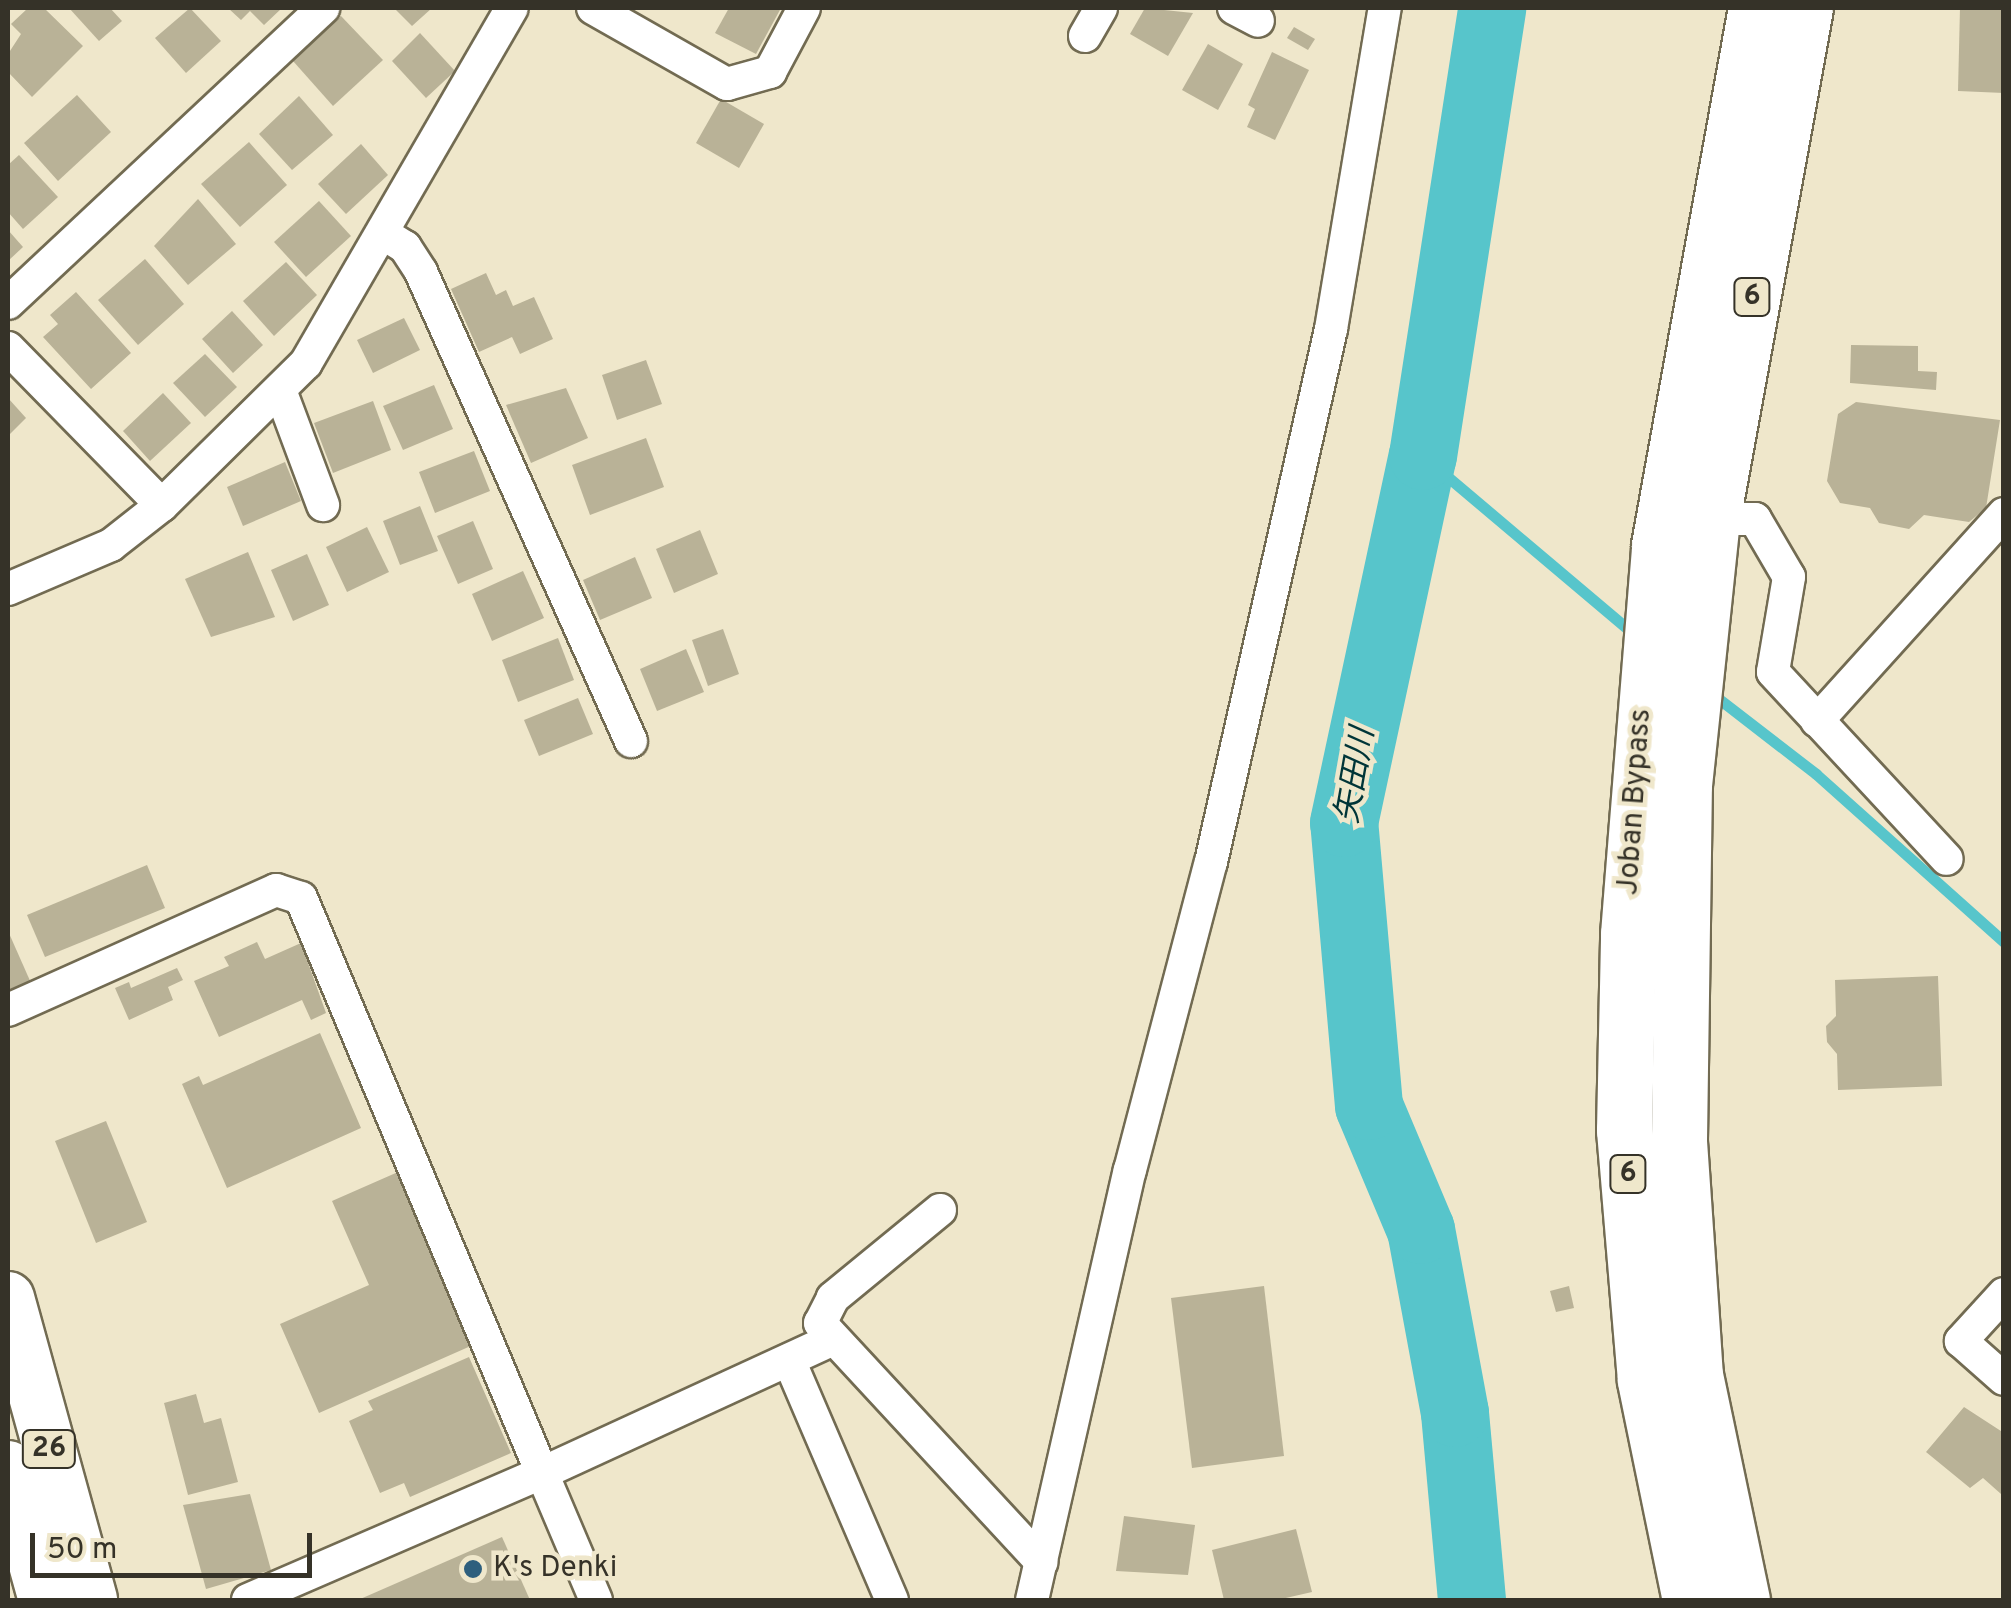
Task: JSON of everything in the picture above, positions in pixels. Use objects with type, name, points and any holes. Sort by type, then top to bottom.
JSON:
[{"type":"highway","name":"Joban Bypass","points":[[1690,1600],[1645,1380],[1624,1130],[1638,742],[1658,545],[1756,8]]},
{"type":"highway","name":"Joban Bypass","points":[[1742,1600],[1695,1376],[1679,1140],[1684,785],[1712,518],[1805,8]]},
{"type":"main road","name":"26","points":[[8,1298],[91,1600]]},
{"type":"main road","name":"26","points":[[8,1467],[45,1600]]},
{"type":"street","points":[[8,303],[322,8]]},
{"type":"street","points":[[8,588],[111,545],[162,504],[306,364],[512,8]]},
{"type":"street","points":[[594,8],[726,84],[770,72],[804,8]]},
{"type":"street","points":[[1032,1600],[1130,1170],[1211,862],[1331,329],[1385,8]]},
{"type":"street","points":[[384,234],[405,247],[421,272],[632,740]]},
{"type":"street","points":[[8,348],[162,504]]},
{"type":"street","points":[[280,390],[323,505]]},
{"type":"street","points":[[1818,721],[2004,514]]},
{"type":"street","points":[[1712,518],[1755,519],[1790,576],[1773,672],[1948,858]]},
{"type":"street","points":[[8,1010],[276,890],[300,898],[596,1600]]},
{"type":"street","points":[[940,1210],[821,1312],[831,1340],[1041,1562]]},
{"type":"street","points":[[2004,1294],[1961,1341],[2004,1379]]},
{"type":"street","points":[[248,1600],[542,1473],[831,1340]]},
{"type":"street","points":[[789,1360],[892,1600]]},
{"type":"building","points":[[28,8],[44,8],[83,46],[32,97],[8,72],[8,54],[21,34],[11,24]]},
{"type":"building","points":[[69,8],[110,8],[122,21],[99,41]]},
{"type":"building","points":[[190,8],[221,41],[186,73],[155,38]]},
{"type":"building","points":[[228,8],[282,8],[264,25],[250,11],[241,20]]},
{"type":"building","points":[[394,8],[432,8],[412,26]]},
{"type":"building","points":[[729,8],[781,8],[756,54],[715,33]]},
{"type":"building","points":[[1145,8],[1193,13],[1168,56],[1130,34]]},
{"type":"building","points":[[1960,8],[2004,8],[2004,93],[1958,91]]},
{"type":"building","points":[[341,16],[383,60],[333,106],[293,61]]},
{"type":"building","points":[[1294,27],[1315,39],[1308,50],[1287,38]]},
{"type":"building","points":[[420,33],[455,71],[426,98],[392,61]]},
{"type":"building","points":[[1208,44],[1243,64],[1218,110],[1182,90]]},
{"type":"building","points":[[1272,52],[1309,70],[1275,140],[1247,127],[1255,109],[1248,105]]},
{"type":"building","points":[[77,95],[111,132],[58,181],[24,143]]},
{"type":"building","points":[[299,96],[333,135],[292,170],[259,134]]},
{"type":"building","points":[[721,99],[764,124],[739,168],[696,143]]},
{"type":"building","points":[[249,142],[287,185],[240,227],[201,184]]},
{"type":"building","points":[[361,144],[388,175],[346,214],[318,184]]},
{"type":"building","points":[[19,155],[58,197],[23,229],[8,212],[8,165]]},
{"type":"building","points":[[198,199],[236,244],[188,285],[154,246]]},
{"type":"building","points":[[319,201],[351,236],[306,277],[274,242]]},
{"type":"building","points":[[8,230],[23,247],[8,261]]},
{"type":"building","points":[[145,259],[184,304],[138,345],[98,300]]},
{"type":"building","points":[[286,262],[317,295],[274,336],[243,301]]},
{"type":"building","points":[[486,273],[496,295],[506,290],[513,306],[534,297],[553,339],[520,354],[512,337],[479,352],[451,289]]},
{"type":"building","points":[[76,292],[131,353],[91,389],[43,337],[58,324],[50,315]]},
{"type":"building","points":[[232,311],[263,345],[233,373],[202,339]]},
{"type":"building","points":[[404,318],[420,350],[373,373],[357,340]]},
{"type":"building","points":[[1851,345],[1918,346],[1918,371],[1937,372],[1936,390],[1850,383]]},
{"type":"building","points":[[205,354],[237,387],[205,417],[173,383]]},
{"type":"building","points":[[646,360],[662,404],[617,420],[602,375]]},
{"type":"building","points":[[434,385],[453,429],[403,450],[383,406]]},
{"type":"building","points":[[566,388],[588,438],[531,463],[506,405]]},
{"type":"building","points":[[163,393],[191,423],[150,461],[123,431]]},
{"type":"building","points":[[8,398],[26,418],[8,436]]},
{"type":"building","points":[[373,401],[391,450],[333,473],[314,423]]},
{"type":"building","points":[[1856,402],[2000,420],[1986,508],[1969,522],[1924,515],[1909,529],[1879,523],[1870,508],[1840,503],[1827,481],[1838,414]]},
{"type":"building","points":[[646,438],[664,487],[590,515],[572,465]]},
{"type":"building","points":[[474,451],[490,491],[435,513],[419,472]]},
{"type":"building","points":[[285,462],[301,501],[243,526],[227,487]]},
{"type":"building","points":[[420,506],[438,551],[400,565],[383,521]]},
{"type":"building","points":[[473,521],[493,569],[458,584],[437,536]]},
{"type":"building","points":[[367,527],[389,572],[347,592],[326,547]]},
{"type":"building","points":[[700,530],[718,574],[674,593],[656,549]]},
{"type":"building","points":[[248,552],[275,617],[211,637],[185,579]]},
{"type":"building","points":[[307,554],[329,605],[293,621],[271,570]]},
{"type":"building","points":[[635,557],[652,598],[600,620],[583,580]]},
{"type":"building","points":[[523,571],[544,618],[492,641],[472,594]]},
{"type":"building","points":[[723,629],[739,674],[708,686],[692,640]]},
{"type":"building","points":[[558,638],[574,680],[518,702],[502,660]]},
{"type":"building","points":[[686,649],[704,692],[657,711],[640,669]]},
{"type":"building","points":[[578,698],[593,734],[539,756],[524,720]]},
{"type":"building","points":[[147,865],[165,908],[45,957],[27,915]]},
{"type":"building","points":[[8,931],[31,983],[8,994]]},
{"type":"building","points":[[257,942],[265,959],[301,943],[326,1013],[311,1020],[302,1000],[219,1037],[194,981],[229,966],[224,957]]},
{"type":"building","points":[[177,968],[183,980],[168,987],[173,1000],[129,1020],[115,988],[129,982],[131,988]]},
{"type":"building","points":[[1938,976],[1942,1086],[1838,1090],[1837,1054],[1827,1042],[1826,1026],[1836,1016],[1835,980]]},
{"type":"building","points":[[320,1033],[361,1128],[227,1188],[182,1084],[199,1076],[203,1085]]},
{"type":"building","points":[[106,1121],[147,1222],[96,1243],[55,1141]]},
{"type":"building","points":[[398,1172],[473,1345],[319,1413],[280,1324],[369,1285],[332,1201]]},
{"type":"building","points":[[1264,1286],[1284,1456],[1192,1468],[1171,1298]]},
{"type":"building","points":[[1569,1286],[1574,1308],[1556,1312],[1550,1291]]},
{"type":"building","points":[[469,1357],[511,1453],[410,1497],[404,1483],[380,1493],[349,1421],[373,1410],[368,1401]]},
{"type":"building","points":[[196,1394],[204,1423],[221,1418],[238,1482],[188,1495],[164,1403]]},
{"type":"building","points":[[1964,1407],[2004,1433],[2001,1494],[1983,1478],[1970,1488],[1926,1452]]},
{"type":"building","points":[[250,1494],[271,1570],[206,1589],[183,1505]]},
{"type":"building","points":[[1124,1516],[1195,1525],[1188,1575],[1116,1571]]},
{"type":"building","points":[[1296,1529],[1312,1592],[1277,1600],[1224,1600],[1212,1550]]},
{"type":"building","name":"K's Denki","points":[[502,1537],[530,1600],[358,1600]]},
{"type":"waterway","name":"矢田川","points":[[1472,1600],[1455,1413],[1421,1230],[1369,1106],[1344,823],[1423,456],[1492,8]]},
{"type":"waterway","points":[[1423,456],[1635,635]]},
{"type":"waterway","points":[[1710,692],[1816,774],[2004,942]]},
{"type":"place","name":"K's Denki","points":[[473,1569]]}]
